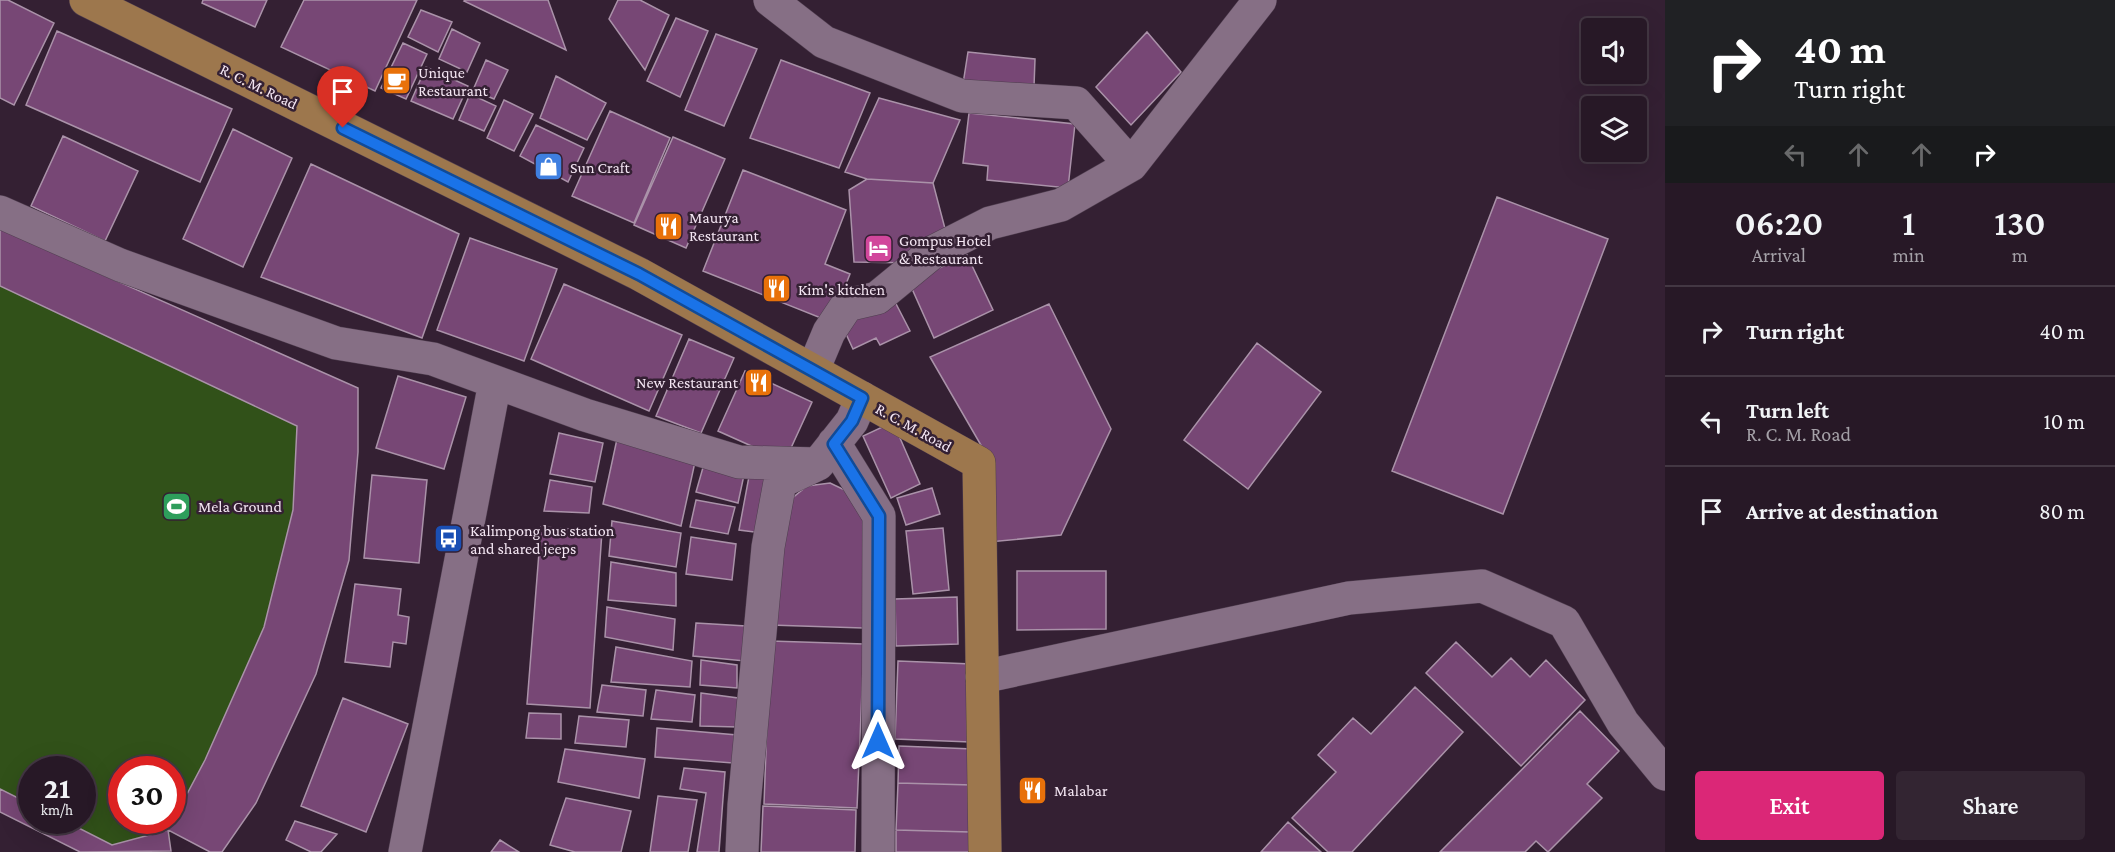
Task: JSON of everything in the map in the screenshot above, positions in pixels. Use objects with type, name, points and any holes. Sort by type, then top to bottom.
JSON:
[{"type":"main road","name":"R. C. M. Road","points":[[86,0],[639,274],[979,462],[985,852]]},
{"type":"street","points":[[770,0],[824,42],[962,96],[1076,103],[1131,165]]},
{"type":"street","points":[[813,370],[830,332],[847,305],[877,298],[933,252],[990,223],[1061,205],[1131,165],[1260,0]]},
{"type":"street","points":[[0,212],[120,265],[336,343],[434,359],[585,415],[739,462],[826,454]]},
{"type":"street","points":[[405,852],[495,382]]},
{"type":"street","points":[[742,852],[744,805],[768,547],[780,482],[826,454],[852,421],[862,398]]},
{"type":"street","points":[[826,454],[879,516],[878,852]]},
{"type":"street","points":[[982,677],[1349,598],[1482,586],[1564,622],[1623,723],[1665,774]]},
{"type":"green space","name":"Mela Ground","points":[[0,229],[358,452],[349,560],[316,674],[256,803],[222,852],[210,852],[176,834],[186,834],[186,756],[108,756],[108,834],[169,834],[171,851],[80,852],[44,834],[96,834],[96,756],[18,756],[18,821],[0,812]]},
{"type":"building","points":[[0,0],[8,0],[54,23],[14,105],[0,98]]},
{"type":"building","points":[[203,0],[267,0],[255,27],[202,3]]},
{"type":"building","points":[[304,0],[417,0],[375,91],[281,47]]},
{"type":"building","points":[[548,0],[566,50],[464,1]]},
{"type":"building","points":[[618,0],[640,0],[669,15],[645,70],[609,19]]},
{"type":"building","points":[[421,10],[452,22],[438,52],[408,37]]},
{"type":"building","points":[[676,18],[708,31],[680,97],[647,81]]},
{"type":"building","points":[[452,29],[480,43],[467,72],[439,59]]},
{"type":"building","points":[[57,31],[232,109],[200,182],[26,105]]},
{"type":"building","points":[[1147,32],[1181,72],[1131,125],[1096,87]]},
{"type":"building","points":[[716,34],[757,49],[724,126],[685,110]]},
{"type":"building","points":[[403,43],[427,54],[406,99],[381,88]]},
{"type":"building","points":[[968,52],[1035,59],[1034,87],[963,84]]},
{"type":"building","points":[[486,60],[508,70],[494,99],[473,90]]},
{"type":"building","points":[[781,60],[870,93],[839,168],[750,138]]},
{"type":"building","points":[[426,67],[468,86],[453,119],[411,101]]},
{"type":"building","points":[[556,76],[606,103],[587,140],[540,118]]},
{"type":"building","points":[[470,94],[496,106],[484,131],[459,120]]},
{"type":"building","points":[[879,98],[960,120],[933,183],[867,179],[845,172]]},
{"type":"building","points":[[504,100],[533,114],[514,151],[487,138]]},
{"type":"building","points":[[610,111],[670,138],[634,223],[572,196]]},
{"type":"building","points":[[969,113],[1075,124],[1068,188],[987,180],[988,166],[963,163]]},
{"type":"building","points":[[536,125],[584,148],[568,182],[520,156]]},
{"type":"building","points":[[233,129],[292,158],[243,267],[183,239]]},
{"type":"building","points":[[63,136],[138,171],[105,241],[31,206]]},
{"type":"building","points":[[673,137],[725,159],[686,248],[634,225]]},
{"type":"building","points":[[311,164],[459,234],[422,338],[261,277]]},
{"type":"building","points":[[743,170],[846,210],[825,264],[850,274],[831,322],[703,271]]},
{"type":"building","points":[[867,179],[933,183],[948,240],[916,240],[916,263],[854,262],[849,190]]},
{"type":"building","points":[[1497,197],[1608,239],[1503,514],[1392,471]]},
{"type":"building","points":[[0,229],[358,388],[358,452],[349,560],[316,674],[256,803],[222,852],[210,852],[176,834],[186,834],[186,796],[205,760],[264,627],[293,510],[297,426],[0,286]]},
{"type":"building","points":[[470,238],[557,269],[524,361],[437,330]]},
{"type":"building","points":[[967,255],[993,310],[934,338],[909,282]]},
{"type":"building","points":[[564,284],[682,335],[649,411],[531,359]]},
{"type":"building","points":[[892,296],[910,331],[880,345],[876,338],[853,349],[840,321]]},
{"type":"building","points":[[1049,304],[1111,429],[1061,535],[989,542],[989,459],[930,357]]},
{"type":"building","points":[[689,339],[734,358],[701,433],[656,416]]},
{"type":"building","points":[[1257,343],[1321,392],[1248,489],[1184,440]]},
{"type":"building","points":[[745,371],[812,402],[785,461],[718,431]]},
{"type":"building","points":[[398,376],[466,397],[444,469],[376,448]]},
{"type":"building","points":[[893,422],[920,484],[891,498],[863,436]]},
{"type":"building","points":[[559,433],[603,443],[595,482],[550,474]]},
{"type":"building","points":[[617,439],[695,462],[681,526],[603,504]]},
{"type":"building","points":[[704,464],[744,475],[738,503],[696,492]]},
{"type":"building","points":[[750,471],[772,473],[762,533],[739,530]]},
{"type":"building","points":[[372,475],[427,480],[419,563],[364,558]]},
{"type":"building","points":[[550,480],[592,487],[589,513],[544,511]]},
{"type":"building","points":[[830,483],[851,493],[864,511],[863,628],[770,625],[790,500],[807,486]]},
{"type":"building","points":[[932,488],[940,514],[906,525],[897,498]]},
{"type":"building","points":[[696,500],[735,507],[728,534],[690,527]]},
{"type":"building","points":[[612,521],[681,533],[676,567],[609,556]]},
{"type":"building","points":[[541,527],[602,531],[590,708],[527,704]]},
{"type":"building","points":[[943,528],[949,590],[913,594],[906,531]]},
{"type":"building","points":[[691,537],[736,544],[732,580],[686,574]]},
{"type":"building","points":[[611,562],[676,573],[676,606],[608,600]]},
{"type":"building","points":[[1017,571],[1106,571],[1106,629],[1017,630]]},
{"type":"building","points":[[355,584],[401,589],[398,615],[409,617],[406,644],[393,642],[390,667],[345,662]]},
{"type":"building","points":[[957,597],[958,644],[896,646],[895,599]]},
{"type":"building","points":[[607,607],[675,619],[673,650],[605,637]]},
{"type":"building","points":[[696,623],[746,626],[745,661],[693,656]]},
{"type":"building","points":[[770,641],[864,644],[857,808],[764,804]]},
{"type":"building","points":[[1456,642],[1492,677],[1511,658],[1530,677],[1546,660],[1585,700],[1521,766],[1426,673]]},
{"type":"building","points":[[616,647],[692,661],[690,687],[611,682]]},
{"type":"building","points":[[701,660],[737,665],[737,688],[700,685]]},
{"type":"building","points":[[898,661],[972,664],[970,742],[895,739]]},
{"type":"building","points":[[602,685],[646,690],[643,716],[597,712]]},
{"type":"building","points":[[1415,687],[1463,732],[1352,852],[1328,852],[1292,818],[1336,772],[1318,755],[1353,718],[1371,734]]},
{"type":"building","points":[[656,690],[695,695],[692,722],[651,719]]},
{"type":"building","points":[[701,693],[738,698],[738,727],[700,726]]},
{"type":"building","points":[[343,698],[408,724],[366,832],[301,806]]},
{"type":"building","points":[[1580,711],[1619,751],[1587,784],[1602,798],[1548,852],[1536,841],[1525,852],[1440,852]]},
{"type":"building","points":[[529,713],[561,714],[561,739],[526,738]]},
{"type":"building","points":[[579,716],[629,720],[626,747],[575,743]]},
{"type":"building","points":[[657,728],[737,735],[733,763],[655,757]]},
{"type":"building","points":[[899,746],[973,749],[972,785],[898,783]]},
{"type":"building","points":[[565,749],[645,759],[639,798],[558,782]]},
{"type":"building","points":[[684,768],[725,772],[719,852],[697,852],[706,793],[680,789]]},
{"type":"building","points":[[898,783],[972,785],[970,832],[896,830]]},
{"type":"building","points":[[0,789],[18,798],[18,821],[0,812]]},
{"type":"building","points":[[658,796],[697,800],[688,852],[650,852]]},
{"type":"building","points":[[566,798],[631,811],[621,852],[575,852],[550,845]]},
{"type":"building","points":[[763,806],[856,810],[855,852],[761,852]]},
{"type":"building","points":[[295,821],[337,834],[321,852],[311,852],[286,840]]},
{"type":"building","points":[[1288,822],[1321,852],[1261,852]]},
{"type":"building","points":[[896,830],[970,832],[969,852],[896,852]]},
{"type":"building","points":[[44,834],[90,834],[112,845],[153,834],[169,834],[171,851],[80,852]]},
{"type":"building","points":[[500,840],[519,852],[491,852]]},
{"type":"place","name":"Unique Restaurant","points":[[397,81]]},
{"type":"place","name":"Sun Craft","points":[[549,167]]},
{"type":"place","name":"Maurya Restaurant","points":[[668,226]]},
{"type":"place","name":"Gompus Hotel & Restaurant","points":[[878,249]]},
{"type":"place","name":"Kim's kitchen","points":[[777,289]]},
{"type":"place","name":"New Restaurant","points":[[759,382]]},
{"type":"place","name":"Mela Ground","points":[[177,506]]},
{"type":"place","name":"Kalimpong bus station and shared jeeps","points":[[449,539]]},
{"type":"place","name":"Malabar","points":[[1033,790]]},
{"type":"route","points":[[343,128],[639,274],[862,398],[852,421],[834,444],[879,516],[878,741]]}]
